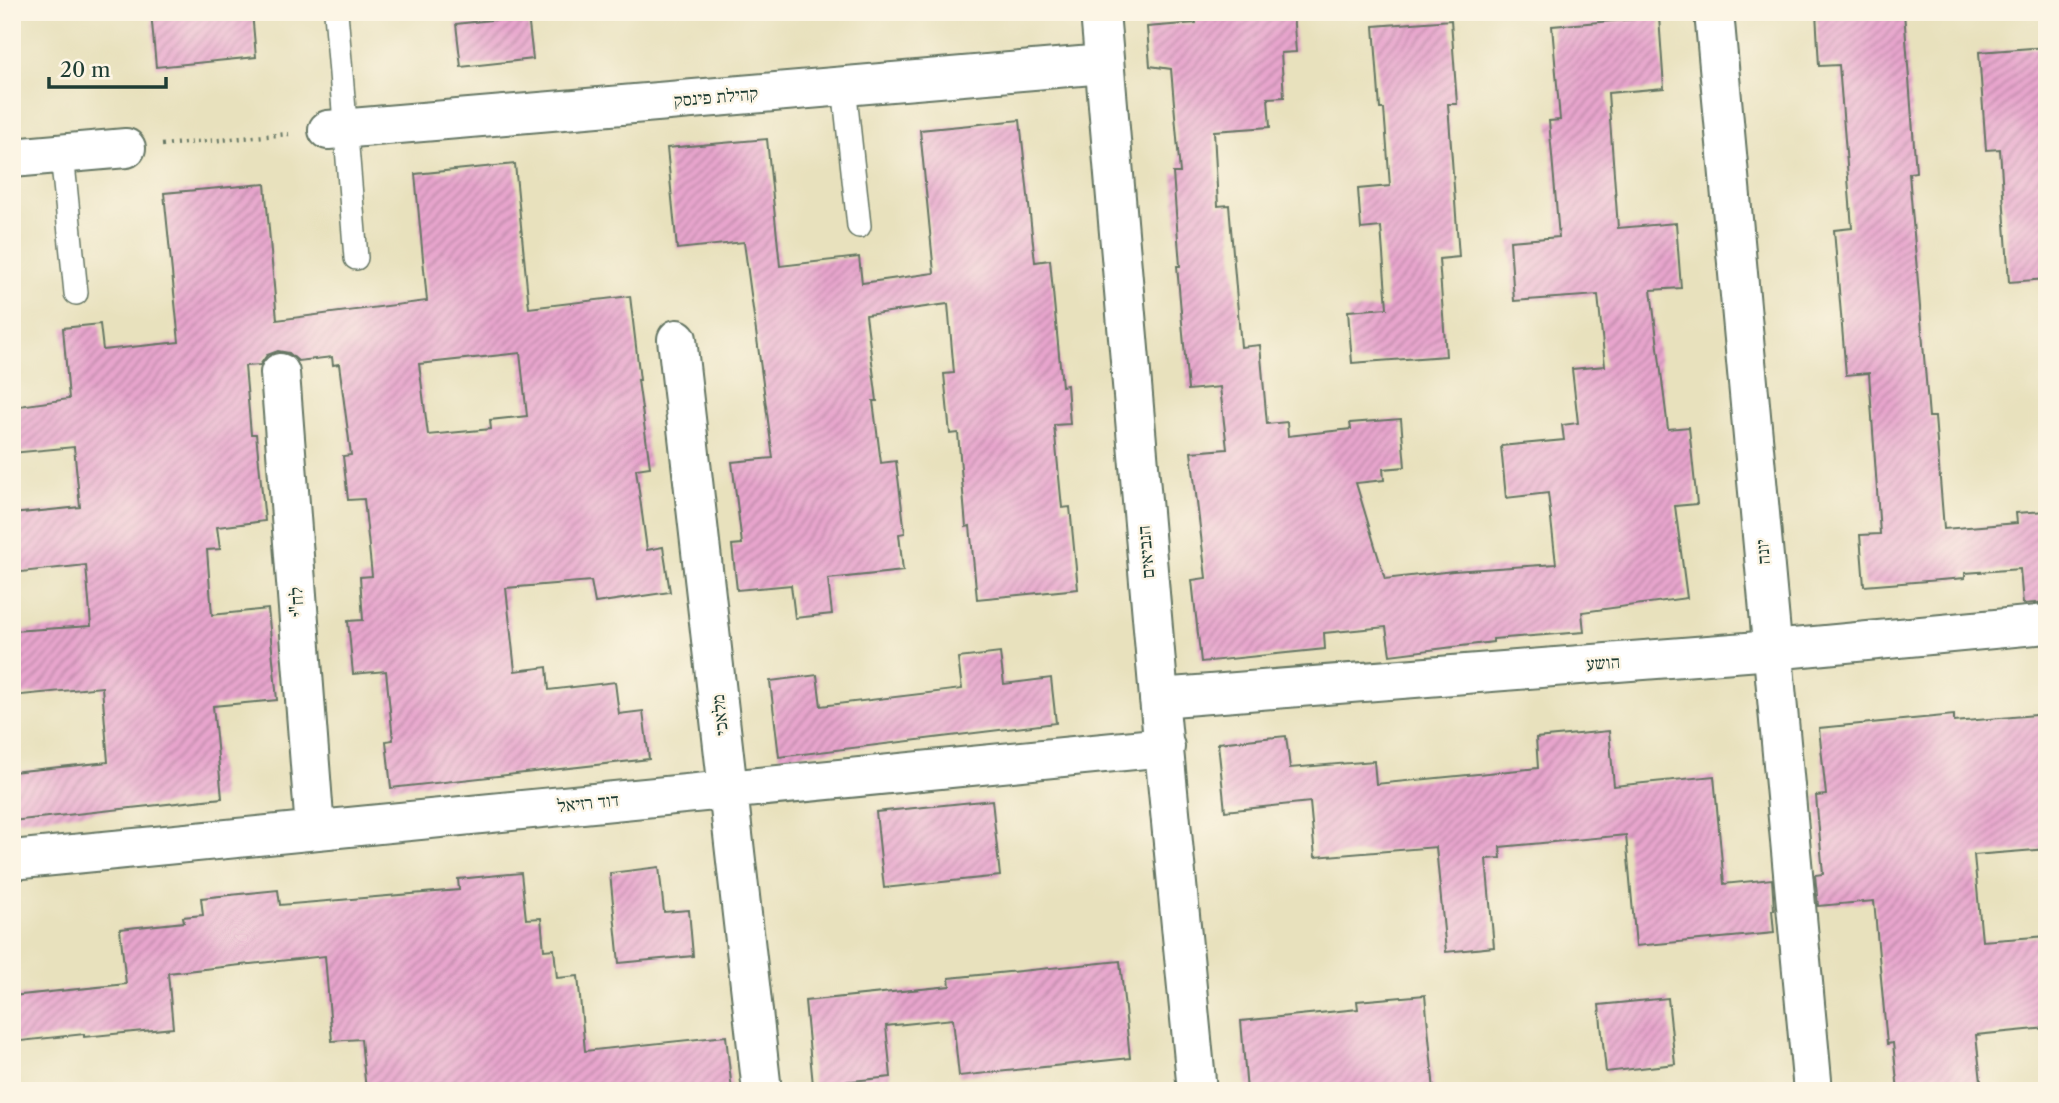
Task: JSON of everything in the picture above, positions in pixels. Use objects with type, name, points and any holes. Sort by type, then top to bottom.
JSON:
[{"type":"street","name":"הנביאים","points":[[1100,12],[1159,698],[1197,1091]]},
{"type":"street","name":"יונה","points":[[1714,12],[1813,1091]]},
{"type":"street","name":"קהילת פינסק","points":[[337,130],[1104,64]]},
{"type":"street","points":[[12,158],[126,148]]},
{"type":"street","name":"מלאכי","points":[[677,339],[762,1091]]},
{"type":"street","name":"לח\"י","points":[[279,373],[315,830]]},
{"type":"street","name":"הושע","points":[[1159,698],[1772,650],[2047,624]]},
{"type":"street","name":"דוד רזיאל","points":[[12,860],[1165,747]]},
{"type":"lane","points":[[336,12],[337,130],[356,258]]},
{"type":"lane","points":[[844,86],[859,226]]},
{"type":"lane","points":[[62,154],[76,293]]},
{"type":"path","points":[[126,148],[337,130]]},
{"type":"building","points":[[151,12],[252,12],[256,57],[156,67]]},
{"type":"building","points":[[1195,12],[1293,12],[1296,52],[1281,53],[1284,97],[1268,98],[1270,127],[1214,131],[1218,206],[1229,205],[1241,347],[1260,345],[1267,424],[1287,422],[1288,436],[1351,429],[1350,423],[1401,419],[1405,467],[1383,469],[1384,480],[1356,483],[1385,579],[1556,564],[1548,493],[1506,498],[1501,446],[1564,440],[1562,425],[1578,423],[1572,369],[1605,366],[1598,295],[1514,301],[1510,241],[1559,237],[1549,121],[1560,120],[1552,26],[1659,17],[1664,88],[1608,93],[1618,228],[1676,223],[1681,288],[1651,290],[1668,429],[1689,427],[1697,504],[1675,506],[1687,598],[1582,612],[1584,632],[1493,639],[1493,642],[1390,655],[1386,627],[1324,633],[1325,649],[1201,662],[1192,580],[1206,578],[1191,452],[1227,449],[1220,387],[1188,390],[1177,266],[1180,266],[1173,173],[1180,173],[1171,69],[1150,66],[1147,27],[1196,23]]},
{"type":"building","points":[[1816,12],[1904,12],[1916,172],[1909,173],[1929,417],[1935,417],[1944,529],[2017,523],[2016,513],[2047,511],[2047,602],[2023,604],[2020,569],[1965,573],[1965,578],[1864,586],[1860,535],[1880,534],[1869,373],[1846,375],[1834,230],[1852,228],[1839,65],[1819,66]]},
{"type":"building","points":[[528,16],[533,59],[461,67],[456,24]]},
{"type":"building","points":[[1451,20],[1457,104],[1448,104],[1459,257],[1439,259],[1446,356],[1352,363],[1348,311],[1387,308],[1381,227],[1361,229],[1358,189],[1390,186],[1384,109],[1380,109],[1374,26]]},
{"type":"building","points":[[2047,47],[2047,279],[2009,282],[2000,149],[1986,150],[1979,52]]},
{"type":"building","points":[[1020,120],[1035,262],[1050,260],[1062,386],[1067,385],[1070,424],[1054,425],[1062,508],[1070,507],[1078,589],[977,599],[970,526],[966,527],[958,433],[950,434],[944,374],[954,373],[948,304],[866,315],[877,401],[873,401],[881,463],[896,461],[905,533],[899,534],[903,571],[828,579],[832,614],[795,618],[791,585],[737,590],[732,545],[742,544],[732,462],[773,458],[744,242],[677,249],[667,148],[767,139],[780,266],[859,257],[862,283],[934,273],[920,130]]},
{"type":"building","points":[[515,164],[529,308],[630,296],[650,467],[636,469],[647,550],[663,547],[670,592],[595,603],[591,581],[506,588],[515,671],[547,667],[549,690],[615,682],[619,714],[643,711],[649,759],[391,788],[386,741],[393,740],[386,671],[353,674],[348,621],[363,620],[360,577],[372,576],[364,499],[348,500],[343,456],[351,455],[339,364],[333,365],[332,357],[298,361],[289,353],[278,351],[267,355],[260,365],[245,366],[251,434],[256,434],[265,521],[217,527],[220,549],[207,550],[212,615],[268,609],[277,700],[213,706],[222,798],[12,821],[12,772],[108,762],[102,687],[12,696],[12,631],[91,626],[86,565],[12,573],[12,514],[80,507],[74,447],[12,453],[12,407],[69,399],[63,328],[100,324],[103,350],[179,342],[164,193],[265,184],[277,320],[427,301],[415,174]],"holes":[[[520,353],[527,416],[490,420],[491,429],[428,435],[419,364]]]},
{"type":"building","points":[[1000,653],[1004,684],[1051,678],[1056,723],[779,757],[770,681],[817,675],[821,706],[962,689],[958,658]]},
{"type":"building","points":[[2047,714],[2047,849],[1974,855],[1982,941],[2047,936],[2047,1028],[1976,1035],[1982,1091],[1898,1091],[1893,1043],[1887,1044],[1874,901],[1818,906],[1815,875],[1823,874],[1816,796],[1826,795],[1819,728],[1954,715],[1954,722]]},
{"type":"building","points":[[1609,731],[1614,786],[1714,776],[1724,884],[1772,879],[1774,933],[1636,946],[1626,835],[1500,847],[1501,858],[1486,859],[1494,947],[1446,952],[1436,847],[1315,857],[1310,802],[1225,811],[1218,743],[1286,736],[1290,768],[1374,761],[1376,784],[1538,768],[1536,738]]},
{"type":"building","points":[[992,800],[1000,876],[884,888],[876,812]]},
{"type":"building","points":[[659,867],[664,912],[689,910],[693,956],[619,963],[610,873]]},
{"type":"building","points":[[521,873],[526,919],[541,918],[544,950],[554,949],[557,978],[578,976],[585,1051],[726,1036],[732,1091],[366,1091],[361,1039],[332,1041],[325,956],[168,973],[173,1028],[12,1042],[12,996],[126,984],[120,929],[184,922],[183,917],[203,915],[201,898],[278,890],[280,905],[459,890],[458,879]]},
{"type":"building","points":[[1120,961],[1130,1058],[959,1076],[953,1019],[886,1026],[891,1077],[813,1085],[805,1001],[950,986],[949,978]]},
{"type":"building","points":[[1425,995],[1434,1091],[1247,1091],[1241,1021],[1358,1009],[1357,1001]]},
{"type":"building","points":[[1668,998],[1675,1064],[1606,1072],[1599,1005]]}]
